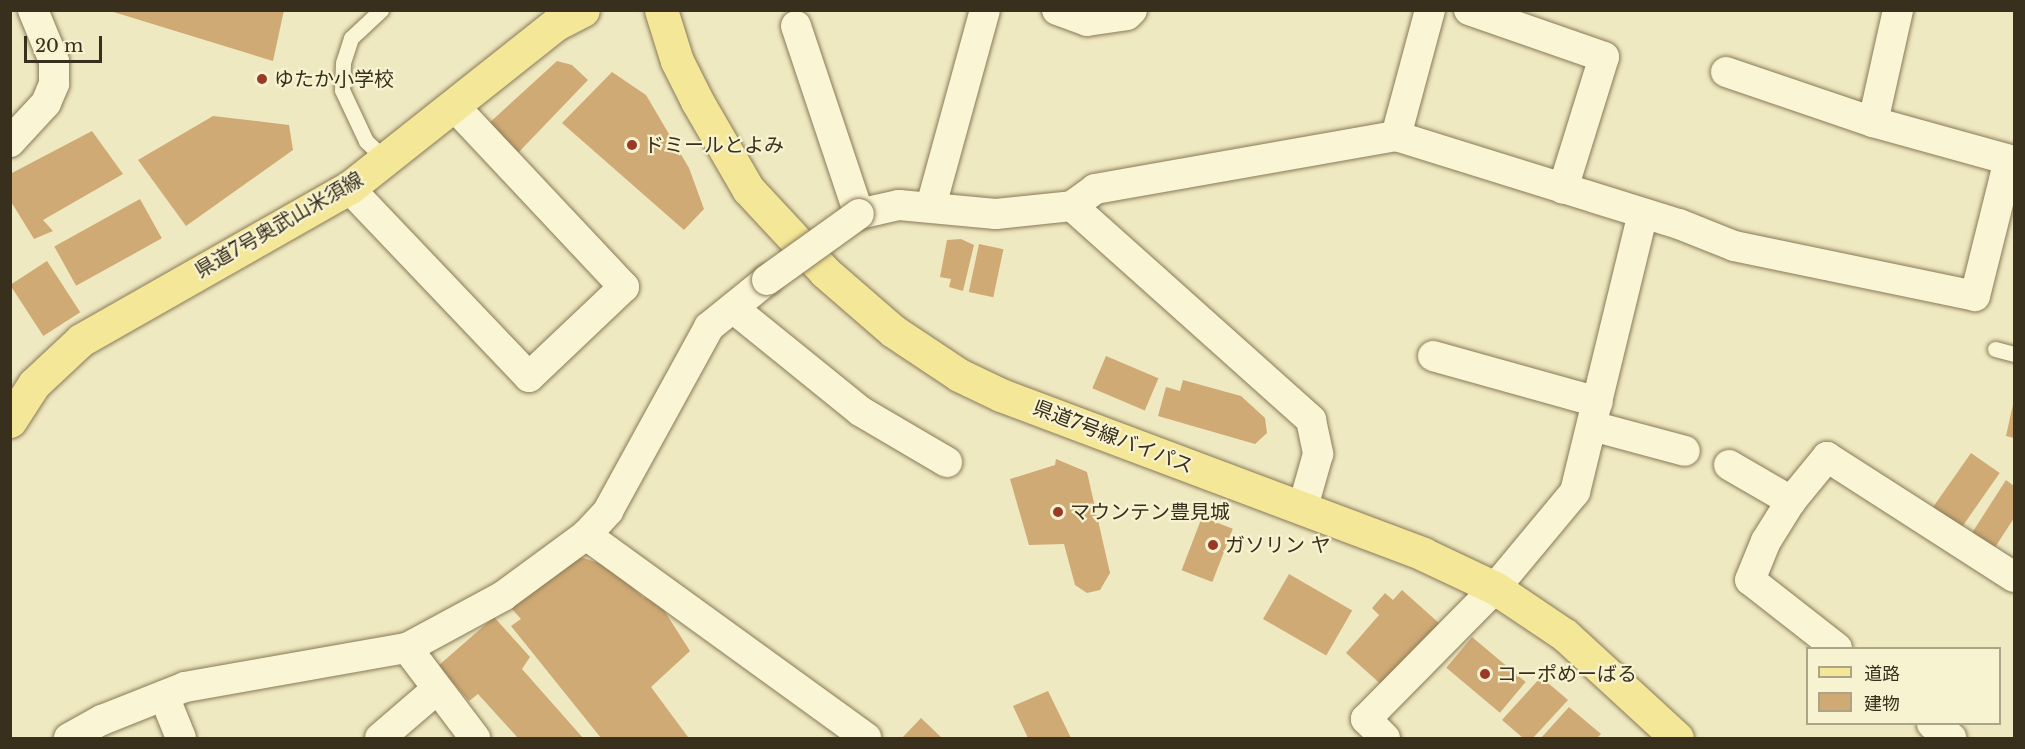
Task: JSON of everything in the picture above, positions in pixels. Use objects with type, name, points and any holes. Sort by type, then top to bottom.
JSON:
[{"type":"main road","name":"県道7号奥武山米須線","points":[[10,421],[34,384],[81,340],[349,188],[556,24],[583,10]]},
{"type":"main road","name":"県道7号線バイパス","points":[[661,10],[677,61],[704,116],[748,189],[825,272],[893,331],[959,375],[1001,395],[1303,507],[1423,554],[1495,588],[1565,635],[1677,738]]},
{"type":"street","points":[[10,142],[46,103],[54,84],[54,62],[33,10]]},
{"type":"street","points":[[931,206],[985,10]]},
{"type":"street","points":[[1057,10],[1087,21],[1127,15],[1132,10]]},
{"type":"street","points":[[1396,136],[1430,10]]},
{"type":"street","points":[[1469,10],[1604,57],[1563,189]]},
{"type":"street","points":[[1873,122],[1898,10]]},
{"type":"street","points":[[796,26],[859,214]]},
{"type":"street","points":[[69,738],[185,687],[407,648],[503,596],[586,535],[608,511],[709,327],[767,280],[859,214],[899,205],[931,206],[996,214],[1072,206],[1095,189],[1396,136],[1643,214],[1734,246],[1975,296],[2012,160],[1873,122],[1726,72]]},
{"type":"street","points":[[349,188],[529,377],[624,287],[454,106]]},
{"type":"street","points":[[1072,206],[1311,420],[1318,454],[1303,507]]},
{"type":"street","points":[[1385,738],[1366,719],[1495,588],[1575,492],[1643,214]]},
{"type":"street","points":[[733,308],[860,411],[947,462]]},
{"type":"street","points":[[1433,356],[1595,414],[1685,451]]},
{"type":"street","points":[[1836,647],[1750,580],[1766,541],[1791,501],[1827,457],[2014,577]]},
{"type":"street","points":[[1729,465],[1791,501]]},
{"type":"street","points":[[586,535],[865,738]]},
{"type":"street","points":[[407,648],[475,738]]},
{"type":"street","points":[[380,738],[437,689]]},
{"type":"street","points":[[164,696],[181,738]]},
{"type":"street","points":[[1935,725],[1951,738]]},
{"type":"lane","points":[[381,10],[351,38],[343,63],[342,90],[366,141],[386,160]]},
{"type":"lane","points":[[1995,349],[2014,354]]},
{"type":"building","points":[[107,10],[284,10],[273,61]]},
{"type":"building","points":[[557,61],[572,65],[588,80],[516,155],[487,125]]},
{"type":"building","name":"ドミールとよみ","points":[[612,72],[646,95],[689,168],[704,209],[684,230],[562,123]]},
{"type":"building","points":[[213,116],[289,125],[293,150],[186,226],[138,160]]},
{"type":"building","points":[[92,131],[123,174],[43,220],[53,231],[34,239],[10,200],[10,174]]},
{"type":"building","points":[[140,199],[162,238],[76,286],[54,247]]},
{"type":"building","points":[[961,239],[974,245],[963,291],[949,287],[951,279],[940,277],[947,240]]},
{"type":"building","points":[[979,244],[1003,249],[993,297],[969,292]]},
{"type":"building","points":[[47,261],[80,312],[43,336],[10,285]]},
{"type":"building","points":[[1106,356],[1158,378],[1145,410],[1092,388]]},
{"type":"building","points":[[1183,380],[1241,396],[1265,418],[1267,433],[1255,444],[1158,416],[1166,387],[1180,391]]},
{"type":"building","points":[[2014,400],[2014,438],[2006,436]]},
{"type":"building","points":[[1971,453],[2000,473],[1962,527],[1933,507]]},
{"type":"building","name":"マウンテン豊見城","points":[[1056,459],[1087,472],[1110,573],[1100,590],[1087,593],[1075,585],[1064,544],[1029,545],[1010,479],[1055,465]]},
{"type":"building","points":[[2006,480],[2014,486],[2014,518],[1994,549],[1972,533]]},
{"type":"building","points":[[1202,517],[1233,529],[1212,582],[1182,570]]},
{"type":"building","points":[[575,555],[610,567],[643,597],[660,604],[690,651],[651,687],[688,737],[601,738],[511,626],[521,619],[510,607]]},
{"type":"building","points":[[1289,574],[1352,610],[1326,656],[1263,619]]},
{"type":"building","points":[[1402,590],[1440,624],[1384,687],[1346,653],[1379,615],[1372,608],[1385,593],[1393,600]]},
{"type":"building","points":[[494,617],[530,657],[522,669],[583,738],[518,738],[478,694],[469,701],[438,666]]},
{"type":"building","name":"コーポめーばる","points":[[1472,637],[1526,682],[1500,713],[1446,668]]},
{"type":"building","points":[[1541,677],[1568,700],[1533,738],[1523,738],[1502,720]]},
{"type":"building","points":[[1048,691],[1071,738],[1028,738],[1013,706]]},
{"type":"building","points":[[1569,707],[1601,734],[1597,738],[1541,738]]},
{"type":"building","points":[[921,718],[942,738],[902,738]]},
{"type":"place","name":"ゆたか小学校","points":[[262,79]]},
{"type":"place","name":"ドミールとよみ","points":[[632,145]]},
{"type":"place","name":"マウンテン豊見城","points":[[1058,512]]},
{"type":"place","name":"ガソリン ヤ","points":[[1213,545]]},
{"type":"place","name":"コーポめーばる","points":[[1485,674]]}]
